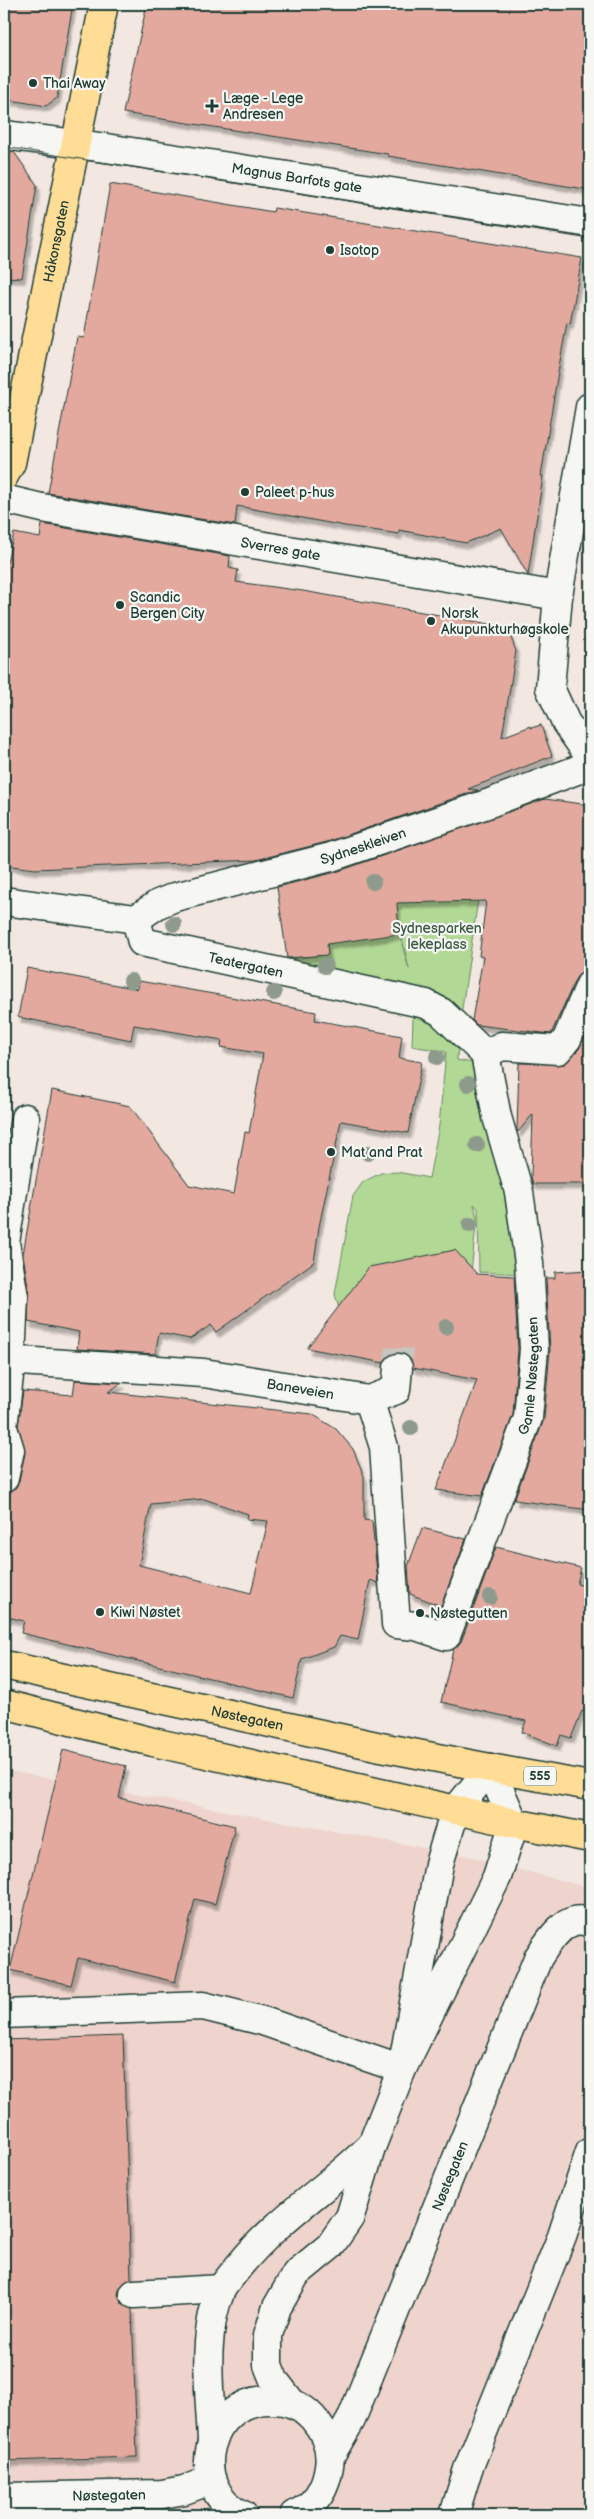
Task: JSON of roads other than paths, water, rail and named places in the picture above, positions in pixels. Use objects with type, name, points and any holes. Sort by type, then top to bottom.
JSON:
[{"type":"main road","name":"Håkonsgaten","points":[[4,476],[11,463],[104,4]]},
{"type":"main road","name":"Nøstegaten","points":[[4,1665],[381,1747],[590,1786]]},
{"type":"main road","points":[[4,1704],[153,1742],[455,1811],[590,1838]]},
{"type":"street","name":"Magnus Barfots gate","points":[[4,135],[76,144],[590,223]]},
{"type":"street","points":[[590,407],[558,596],[550,688],[566,723],[590,757]]},
{"type":"street","name":"Sverres gate","points":[[4,499],[42,508],[558,596]]},
{"type":"street","name":"Sydneskleiven","points":[[136,920],[158,904],[176,897],[331,857],[488,804],[590,764]]},
{"type":"street","points":[[4,901],[136,920]]},
{"type":"street","name":"Teatergaten","points":[[136,920],[142,942],[426,1004],[441,1012],[485,1054]]},
{"type":"street","points":[[485,1054],[502,1046],[558,1050],[567,1039],[590,986]]},
{"type":"street","name":"Gamle Nøstegaten","points":[[369,1400],[384,1447],[396,1624],[416,1626],[446,1636],[528,1418],[534,1349],[529,1263],[519,1192],[497,1117],[485,1054]]},
{"type":"street","points":[[4,1419],[7,1359],[14,1297],[5,1242],[25,1118]]},
{"type":"street","name":"Baneveien","points":[[7,1359],[204,1373],[369,1400]]},
{"type":"street","points":[[369,1400],[396,1390],[398,1368]]},
{"type":"street","points":[[4,1431],[10,1450],[4,1478]]},
{"type":"street","points":[[307,2512],[322,2492],[328,2475],[330,2456],[328,2440],[320,2426],[307,2411],[291,2402],[274,2380],[268,2365],[268,2335],[277,2307],[296,2274],[330,2246],[350,2217],[372,2145],[402,2069],[497,1877],[514,1823],[490,1768],[455,1811],[439,1864],[402,2069]]},
{"type":"street","name":"Nøstegaten","points":[[330,2456],[351,2420],[538,1958],[551,1936],[567,1923],[590,1922]]},
{"type":"street","points":[[4,2014],[203,2006],[263,2021],[402,2069]]},
{"type":"street","points":[[229,2511],[211,2480],[208,2460],[212,2441],[210,2341],[214,2312],[221,2289],[260,2240],[350,2166],[372,2145]]},
{"type":"street","points":[[454,2515],[468,2469],[562,2236],[588,2157]]},
{"type":"street","points":[[134,2294],[221,2289]]},
{"type":"street","points":[[212,2441],[226,2417],[248,2402],[262,2399],[291,2402]]},
{"type":"street","name":"Nøstegaten","points":[[4,2497],[162,2494],[184,2490],[211,2480]]},
{"type":"tunnel","points":[[398,1368],[399,1348]]},
{"type":"tram line","points":[[4,147],[590,239]]},
{"type":"place","name":"Thai Away","points":[[33,83]]},
{"type":"place","name":"Læge - Lege Andresen","points":[[212,106]]},
{"type":"place","name":"Isotop","points":[[330,250]]},
{"type":"place","name":"Paleet p-hus","points":[[245,492]]},
{"type":"place","name":"Scandic Bergen City","points":[[120,605]]},
{"type":"place","name":"Norsk Akupunkturhøgskole","points":[[431,621]]},
{"type":"place","name":"Mat and Prat","points":[[331,1152]]},
{"type":"place","name":"Kiwi Nøstet","points":[[100,1612]]},
{"type":"place","name":"Nøstegutten","points":[[420,1613]]},
{"type":"park label","name":"Sydnesparken lekeplass","points":[[437,936]]}]
